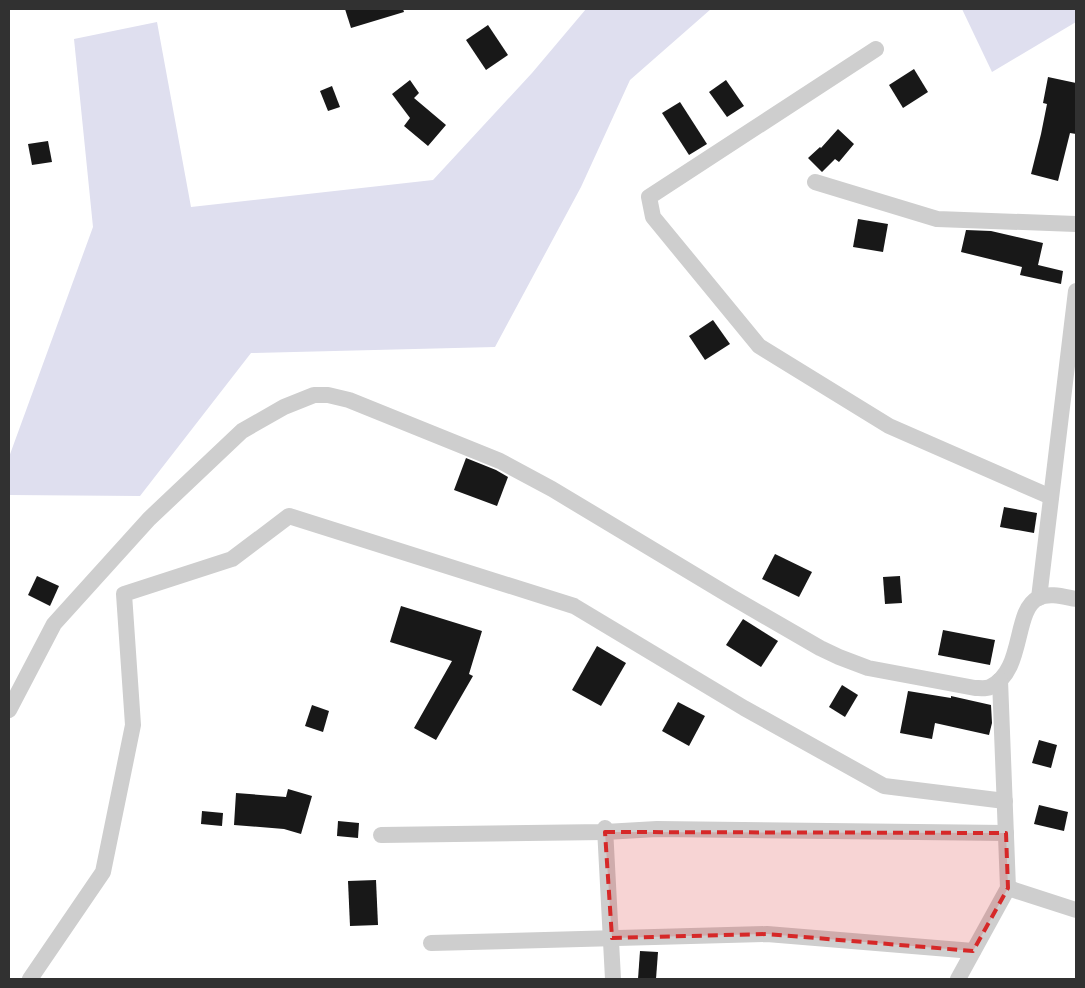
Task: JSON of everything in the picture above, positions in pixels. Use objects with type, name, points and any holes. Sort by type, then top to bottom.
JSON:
[{"type":"street","points":[[876,50],[649,197],[653,217],[759,346],[888,426],[1051,496]]},
{"type":"street","points":[[815,182],[937,219],[1076,224]]},
{"type":"street","points":[[1039,598],[1076,291]]},
{"type":"street","points":[[9,710],[54,624],[149,519],[242,431],[284,407],[314,396],[328,395],[349,400],[500,461],[552,489],[820,648],[839,657],[874,669],[975,688],[989,688],[1007,672],[1013,660],[1029,606],[1039,598],[1050,595],[1076,599]]},
{"type":"street","points":[[30,979],[103,872],[133,725],[124,594],[232,559],[289,516],[574,606],[744,708],[884,786],[1005,801]]},
{"type":"street","points":[[958,979],[1008,888],[1000,680]]},
{"type":"street","points":[[381,835],[657,829],[1006,833]]},
{"type":"street","points":[[605,830],[613,979]]},
{"type":"street","points":[[1008,888],[1076,909]]},
{"type":"street","points":[[431,943],[767,934],[973,951]]},
{"type":"highlighted area","points":[[605,832],[1006,833],[1008,888],[973,951],[767,934],[612,938]]},
{"type":"shaded area","points":[[586,9],[711,9],[630,80],[581,187],[495,347],[251,353],[140,496],[9,495],[9,457],[93,227],[74,39],[157,22],[191,207],[433,180],[532,73]]},
{"type":"shaded area","points":[[962,9],[1076,9],[1076,22],[992,72]]},
{"type":"building","points":[[345,9],[403,9],[404,12],[351,28]]},
{"type":"building","points":[[488,25],[508,55],[486,70],[466,40]]},
{"type":"building","points":[[914,69],[928,92],[903,108],[889,85]]},
{"type":"building","points":[[1048,77],[1076,83],[1076,134],[1070,133],[1058,181],[1031,174],[1047,104],[1043,103]]},
{"type":"building","points":[[410,80],[419,93],[414,98],[446,125],[428,146],[404,126],[410,118],[392,94]]},
{"type":"building","points":[[726,80],[744,106],[727,117],[709,92]]},
{"type":"building","points":[[332,86],[340,107],[328,111],[320,91]]},
{"type":"building","points":[[680,102],[707,144],[689,155],[662,113]]},
{"type":"building","points":[[838,129],[854,144],[839,162],[835,159],[822,172],[808,158],[821,148]]},
{"type":"building","points":[[48,141],[52,162],[32,165],[28,144]]},
{"type":"building","points":[[858,219],[888,224],[883,252],[853,247]]},
{"type":"building","points":[[966,230],[991,231],[1043,243],[1038,265],[1063,271],[1061,284],[1020,275],[1022,267],[961,252]]},
{"type":"building","points":[[713,320],[730,344],[705,360],[689,336]]},
{"type":"building","points":[[466,458],[508,477],[497,506],[454,490]]},
{"type":"building","points":[[1004,507],[1037,513],[1034,533],[1000,527]]},
{"type":"building","points":[[775,554],[812,572],[799,597],[762,579]]},
{"type":"building","points":[[37,576],[59,586],[50,606],[28,595]]},
{"type":"building","points":[[900,576],[902,603],[885,604],[883,577]]},
{"type":"building","points":[[401,606],[482,631],[469,674],[473,676],[436,740],[414,728],[452,661],[390,642]]},
{"type":"building","points":[[743,619],[778,641],[761,667],[726,645]]},
{"type":"building","points":[[943,630],[995,640],[990,665],[938,655]]},
{"type":"building","points":[[597,646],[626,663],[601,706],[572,690]]},
{"type":"building","points":[[842,685],[858,695],[845,717],[829,707]]},
{"type":"building","points":[[908,691],[951,698],[951,696],[991,705],[992,723],[989,735],[935,723],[932,739],[900,733]]},
{"type":"building","points":[[678,702],[705,716],[689,746],[662,731]]},
{"type":"building","points":[[312,705],[329,711],[323,732],[305,726]]},
{"type":"building","points":[[1039,740],[1057,745],[1051,768],[1032,763]]},
{"type":"building","points":[[288,789],[312,796],[301,834],[284,829],[234,825],[236,793],[286,797]]},
{"type":"building","points":[[1039,805],[1068,812],[1064,831],[1034,824]]},
{"type":"building","points":[[202,811],[223,813],[222,826],[201,824]]},
{"type":"building","points":[[338,821],[359,823],[358,838],[337,836]]},
{"type":"building","points":[[376,880],[378,925],[350,926],[348,881]]},
{"type":"building","points":[[640,951],[658,952],[656,979],[638,979]]}]
